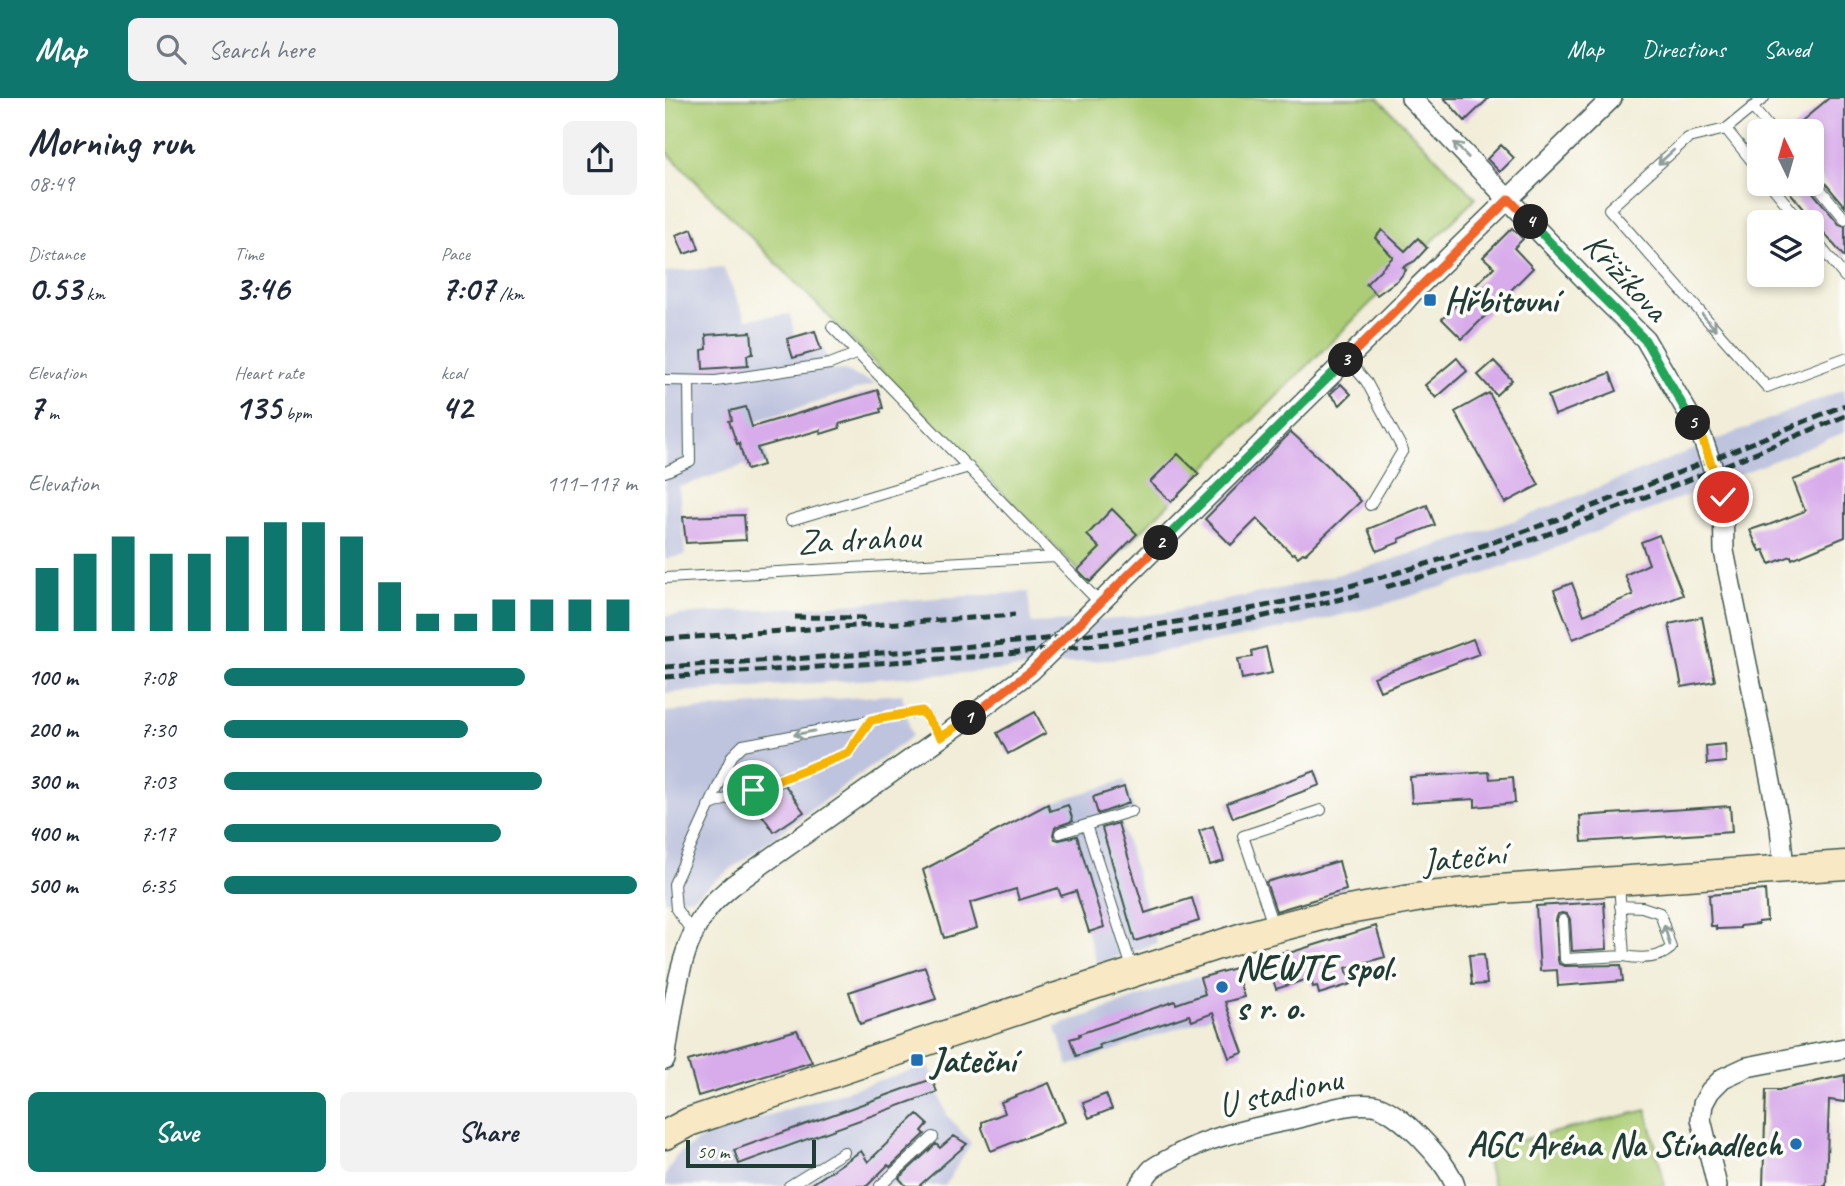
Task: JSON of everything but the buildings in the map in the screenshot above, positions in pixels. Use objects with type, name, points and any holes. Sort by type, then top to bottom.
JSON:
[{"type":"main road","name":"Jateční","points":[[665,1135],[689,1122],[1133,973],[1246,936],[1338,912],[1428,896],[1500,889],[1619,893],[1784,869],[1845,865]]},
{"type":"street","name":"Křižíkova","points":[[1411,98],[1645,340],[1702,438],[1723,497],[1724,551],[1780,827],[1784,869]]},
{"type":"street","points":[[665,1060],[677,971],[693,933],[707,910],[733,885],[1020,680],[1612,98]]},
{"type":"street","points":[[1717,1186],[1701,1119],[1703,1104],[1710,1091],[1723,1078],[1748,1067],[1845,1048]]},
{"type":"street","name":"U stadionu","points":[[1139,1186],[1153,1168],[1213,1138],[1348,1106],[1375,1105],[1398,1117],[1422,1140],[1440,1161],[1455,1186]]},
{"type":"lane","points":[[1764,98],[1726,130],[1688,138],[1609,209],[1767,387],[1845,358]]},
{"type":"lane","points":[[1752,107],[1762,119]]},
{"type":"lane","points":[[1726,130],[1747,155]]},
{"type":"lane","points":[[1824,194],[1845,219]]},
{"type":"lane","points":[[1780,196],[1791,210]]},
{"type":"lane","points":[[1824,251],[1845,278]]},
{"type":"lane","points":[[832,327],[1100,603]]},
{"type":"lane","points":[[665,380],[716,382],[830,364],[858,353]]},
{"type":"lane","points":[[1347,359],[1366,381],[1403,450],[1370,505]]},
{"type":"lane","points":[[665,472],[690,460],[689,381]]},
{"type":"lane","points":[[791,520],[969,467]]},
{"type":"lane","name":"Za drahou","points":[[665,578],[1056,557]]},
{"type":"lane","points":[[693,933],[676,909],[674,884],[731,756],[743,745],[922,711],[941,737]]},
{"type":"lane","points":[[708,806],[848,753],[871,720]]},
{"type":"lane","points":[[1274,929],[1243,836],[1321,810]]},
{"type":"lane","points":[[1061,833],[1132,811]]},
{"type":"lane","points":[[1086,825],[1133,973]]},
{"type":"lane","points":[[1619,893],[1624,956]]},
{"type":"lane","points":[[1563,920],[1565,959],[1624,956],[1647,958],[1664,954],[1671,948],[1660,913],[1642,907],[1619,893]]},
{"type":"lane","points":[[880,1186],[933,1137]]},
{"type":"lane","points":[[789,1186],[844,1152]]},
{"type":"shaded area","points":[[723,267],[746,319],[790,314],[795,337],[815,331],[833,371],[842,370],[876,384],[756,421],[768,463],[747,470],[745,465],[679,487],[685,555],[665,559],[665,272]]},
{"type":"shaded area","points":[[1845,389],[1845,432],[1533,557],[1382,605],[1297,626],[1113,659],[992,671],[665,693],[665,616],[1028,592],[1031,623],[1117,619],[1164,613],[1288,587],[1371,566],[1465,537],[1519,519]]},
{"type":"shaded area","points":[[902,694],[912,736],[693,897],[665,901],[665,712]]},
{"type":"shaded area","points":[[1125,780],[1137,817],[1121,822],[1157,943],[1097,964],[1048,804]]},
{"type":"shaded area","points":[[1198,976],[1212,1016],[1069,1066],[1055,1027]]},
{"type":"shaded area","points":[[929,1065],[947,1115],[971,1143],[945,1186],[665,1186],[665,1176],[677,1155],[699,1140],[728,1128]]},
{"type":"green space","points":[[665,98],[1378,98],[1476,198],[1090,582],[665,150]]},
{"type":"green space","points":[[1647,1110],[1665,1186],[1493,1186],[1484,1149]]},
{"type":"railway","points":[[665,667],[897,652],[1050,638],[1203,618],[1279,603],[1352,585],[1496,541],[1637,489],[1845,405]]},
{"type":"railway","points":[[1386,587],[1560,529],[1845,416]]},
{"type":"railway","points":[[665,677],[985,656],[1108,644],[1215,627],[1359,595]]},
{"type":"railway","points":[[665,639],[1015,615]]},
{"type":"railway","points":[[795,617],[865,618]]},
{"type":"place","name":"Hřbitovní","points":[[1430,300]]},
{"type":"place","name":"NEWTE spol. s r. o.","points":[[1222,987]]},
{"type":"place","name":"Jateční","points":[[917,1060]]},
{"type":"place","name":"AGC Aréna Na Stínadlech","points":[[1796,1144]]},
{"type":"route","points":[[753,790],[848,753],[871,720],[922,711],[941,737],[1020,680],[1509,199],[1645,340],[1702,438],[1723,497]]}]
